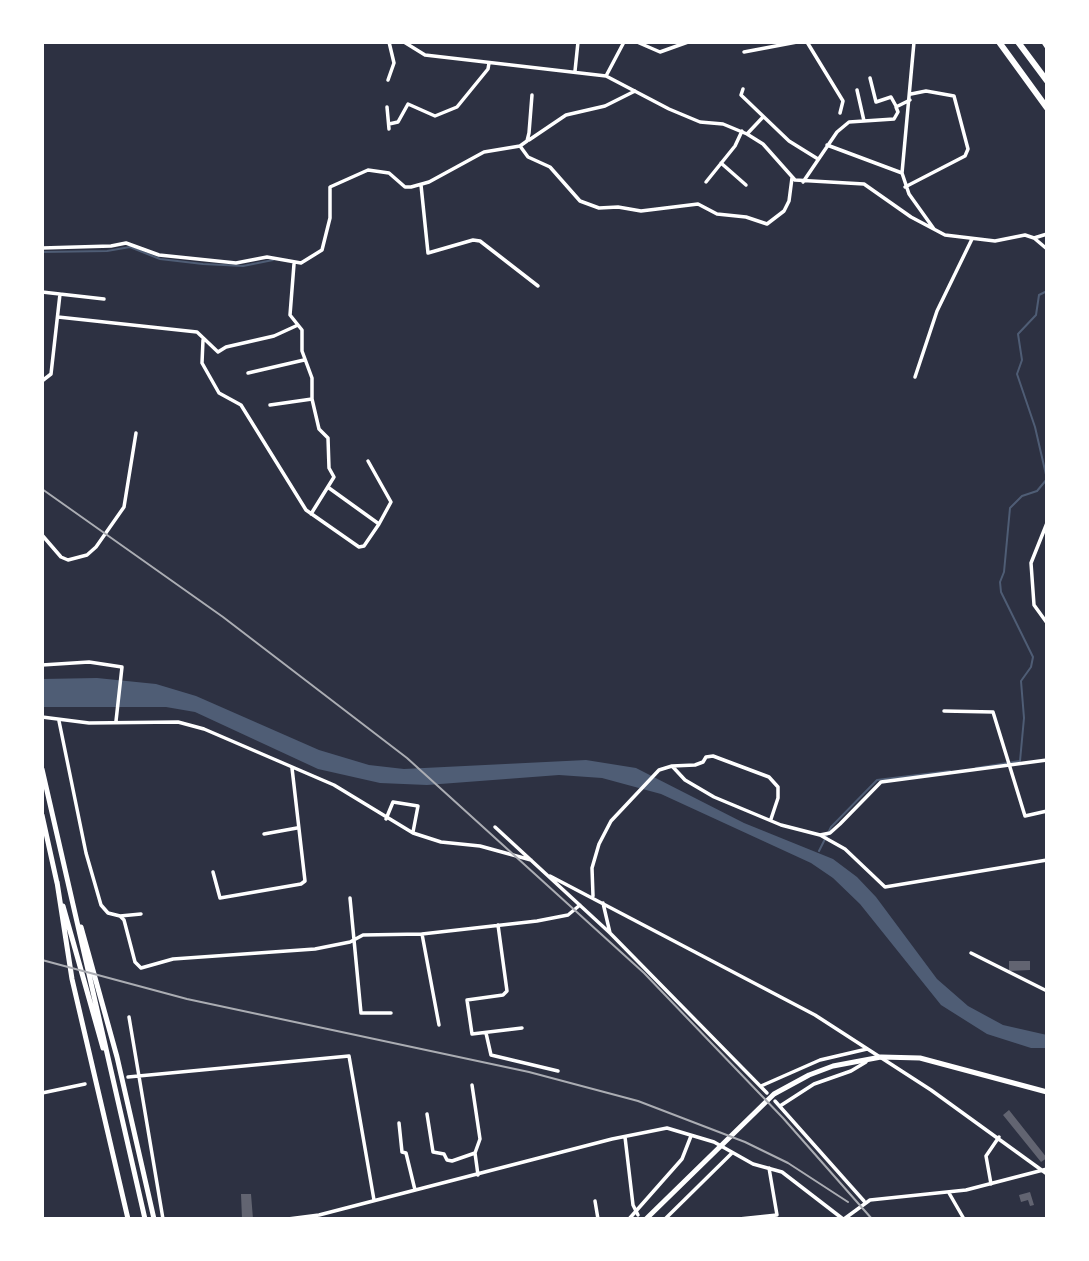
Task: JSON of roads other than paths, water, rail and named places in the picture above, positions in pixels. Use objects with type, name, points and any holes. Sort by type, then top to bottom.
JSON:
[{"type":"highway","points":[[999,42],[1047,108]]},
{"type":"highway","points":[[1018,42],[1047,81]]},
{"type":"main road","points":[[42,769],[145,1219]]},
{"type":"main road","points":[[42,815],[82,981],[110,1068]]},
{"type":"main road","points":[[57,881],[68,960],[128,1219]]},
{"type":"main road","points":[[68,883],[100,988],[154,1219]]},
{"type":"main road","points":[[646,1219],[739,1126],[786,1086],[833,1066],[881,1057],[944,1062],[1047,1091]]},
{"type":"street","points":[[388,80],[394,63],[389,42]]},
{"type":"street","points":[[404,42],[425,55],[606,76],[700,122],[723,124],[742,131],[774,155],[792,178],[803,182],[864,184],[935,231],[995,241],[1017,235],[1034,238],[1047,234]]},
{"type":"street","points":[[575,71],[578,42]]},
{"type":"street","points":[[606,76],[624,42]]},
{"type":"street","points":[[637,42],[660,52],[688,42]]},
{"type":"street","points":[[744,51],[797,42]]},
{"type":"street","points":[[807,42],[843,101],[840,113]]},
{"type":"street","points":[[914,42],[902,173],[905,187],[935,231]]},
{"type":"street","points":[[1043,42],[1047,48]]},
{"type":"street","points":[[387,107],[389,127],[398,122],[408,104],[435,116],[457,107],[488,69],[489,62]]},
{"type":"street","points":[[803,182],[827,145],[849,122],[894,119],[898,112],[891,97],[876,102],[870,78]]},
{"type":"street","points":[[743,89],[741,95],[763,117],[789,141],[818,159]]},
{"type":"street","points":[[857,90],[864,121]]},
{"type":"street","points":[[42,248],[111,246],[126,243],[159,255],[246,264],[267,257],[294,264],[310,259],[322,250],[330,218],[328,193],[336,183],[368,170],[389,173],[405,187],[421,185],[484,152],[520,146],[566,115],[605,106],[635,91]]},
{"type":"street","points":[[905,187],[965,156],[968,149],[954,96],[926,91],[911,94]]},
{"type":"street","points":[[527,141],[532,95]]},
{"type":"street","points":[[896,107],[910,100]]},
{"type":"street","points":[[747,134],[763,117]]},
{"type":"street","points":[[706,182],[722,163],[742,131]]},
{"type":"street","points":[[827,145],[902,173]]},
{"type":"street","points":[[520,146],[528,157],[550,167],[580,201],[599,208],[618,206],[641,211],[698,204],[717,214],[746,217],[767,224],[783,211],[789,201],[792,178]]},
{"type":"street","points":[[722,163],[746,185]]},
{"type":"street","points":[[421,185],[428,253],[473,240],[480,241],[538,286]]},
{"type":"street","points":[[1034,238],[1047,249]]},
{"type":"street","points":[[915,377],[937,311],[972,239]]},
{"type":"street","points":[[294,264],[289,311],[303,335],[304,360],[312,378],[312,399],[319,429],[328,438],[329,468],[334,477],[311,514]]},
{"type":"street","points":[[42,292],[104,299]]},
{"type":"street","points":[[42,381],[51,374],[60,294]]},
{"type":"street","points":[[58,317],[197,332],[218,352],[226,347],[274,336],[298,325]]},
{"type":"street","points":[[203,340],[202,363],[219,393],[241,405],[311,514],[359,547],[364,546],[391,502],[368,461]]},
{"type":"street","points":[[248,373],[304,360]]},
{"type":"street","points":[[270,405],[312,399]]},
{"type":"street","points":[[42,535],[61,557],[68,560],[87,555],[96,547],[120,513],[136,433]]},
{"type":"street","points":[[329,488],[379,524]]},
{"type":"street","points":[[1047,523],[1031,563],[1034,605],[1047,623]]},
{"type":"street","points":[[42,665],[89,662],[122,667],[116,719]]},
{"type":"street","points":[[944,711],[993,712],[1025,816],[1047,811]]},
{"type":"street","points":[[42,717],[59,721],[116,719],[187,724],[344,790],[386,819],[413,832],[441,842],[480,846],[531,860]]},
{"type":"street","points":[[59,721],[92,878],[104,910],[120,916],[141,914]]},
{"type":"street","points":[[593,897],[592,868],[599,844],[611,821],[659,770],[672,766],[695,765],[703,762],[706,757],[713,756],[769,777],[778,787],[778,797],[770,820]]},
{"type":"street","points":[[822,838],[841,824],[881,782],[1047,760]]},
{"type":"street","points":[[672,766],[685,780],[714,797],[845,849],[886,887],[1047,860]]},
{"type":"street","points":[[213,872],[220,898],[301,884],[305,881],[292,768]]},
{"type":"street","points":[[386,819],[393,802],[418,806],[413,832]]},
{"type":"street","points":[[495,827],[610,933],[767,1093]]},
{"type":"street","points":[[264,834],[297,828]]},
{"type":"street","points":[[550,876],[783,996],[881,1057],[1046,1171]]},
{"type":"street","points":[[349,898],[361,1013],[391,1013]]},
{"type":"street","points":[[603,903],[610,933]]},
{"type":"street","points":[[120,916],[124,920],[135,962],[141,968],[173,960],[315,949],[354,940],[363,935],[422,934],[568,915],[580,905]]},
{"type":"street","points":[[498,925],[507,991],[503,995],[467,1000],[472,1034],[522,1028]]},
{"type":"street","points":[[422,934],[439,1025]]},
{"type":"street","points":[[971,953],[1047,990]]},
{"type":"street","points":[[129,1017],[163,1219]]},
{"type":"street","points":[[486,1032],[491,1055],[558,1071]]},
{"type":"street","points":[[761,1086],[820,1059],[867,1048]]},
{"type":"street","points":[[128,1077],[349,1056],[374,1200]]},
{"type":"street","points":[[780,1106],[798,1092],[851,1071],[870,1058]]},
{"type":"street","points":[[42,1093],[85,1084]]},
{"type":"street","points":[[472,1085],[480,1139],[475,1153],[478,1175]]},
{"type":"street","points":[[775,1101],[864,1202]]},
{"type":"street","points":[[427,1114],[433,1152],[444,1154],[447,1160],[452,1161],[475,1153]]},
{"type":"street","points":[[399,1124],[402,1152],[406,1153],[415,1190]]},
{"type":"street","points":[[288,1219],[319,1217],[374,1200],[667,1128],[714,1142],[733,1153],[782,1172],[843,1219],[864,1202],[949,1193],[1046,1171]]},
{"type":"street","points":[[629,1219],[682,1159],[691,1136]]},
{"type":"street","points":[[625,1137],[637,1213]]},
{"type":"street","points":[[991,1184],[986,1156],[999,1137]]},
{"type":"street","points":[[665,1219],[733,1153]]},
{"type":"street","points":[[739,1219],[776,1214],[769,1168]]},
{"type":"street","points":[[949,1193],[964,1219]]},
{"type":"street","points":[[595,1201],[598,1219]]},
{"type":"water","points":[[97,678],[156,684],[196,696],[319,750],[369,765],[404,769],[586,760],[636,768],[744,823],[833,859],[857,877],[876,897],[937,979],[968,1006],[1003,1025],[1047,1035],[1047,1048],[1031,1048],[987,1034],[941,1005],[860,904],[833,878],[811,863],[661,794],[602,778],[559,775],[427,785],[380,783],[318,769],[195,712],[166,707],[42,707],[42,679]]},
{"type":"waterway","points":[[42,252],[107,251],[130,247],[160,259],[203,264],[243,266],[273,260]]},
{"type":"waterway","points":[[976,768],[1020,761],[1024,718],[1021,681],[1031,667],[1033,657],[1001,592],[1000,582],[1004,572],[1010,508],[1022,496],[1037,491],[1047,479],[1035,427],[1017,374],[1022,360],[1018,334],[1036,315],[1039,295],[1047,291]]},
{"type":"waterway","points":[[819,851],[831,827],[877,780],[950,771]]},
{"type":"railway","points":[[42,489],[223,617],[407,758],[644,973],[783,1118],[872,1219]]},
{"type":"railway","points":[[42,960],[187,999],[529,1072],[638,1101],[745,1142],[788,1163],[848,1202]]}]
